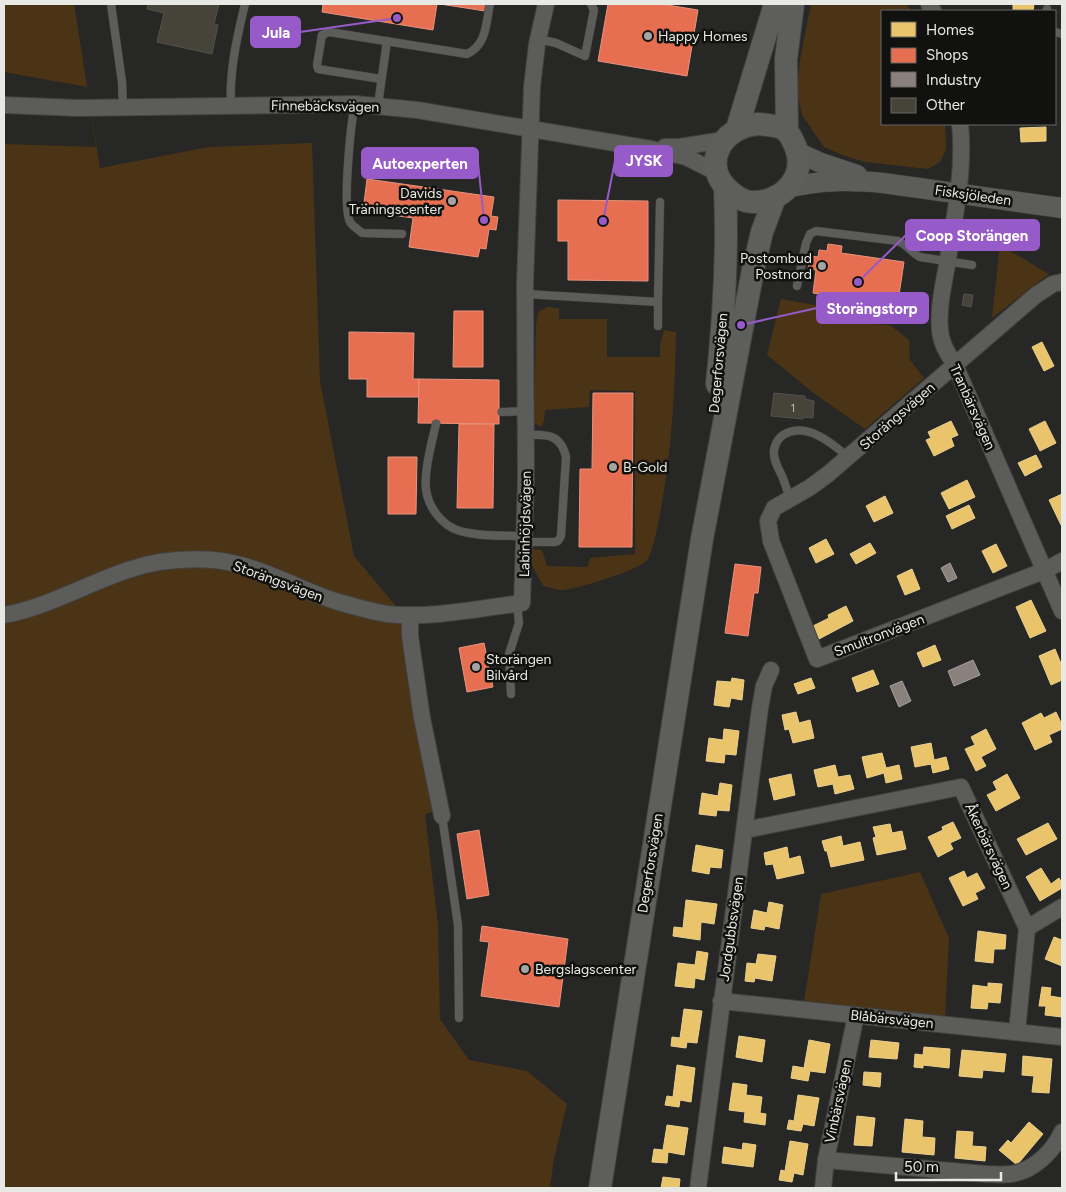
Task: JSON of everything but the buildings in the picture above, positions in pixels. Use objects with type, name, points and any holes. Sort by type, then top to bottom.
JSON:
[{"type":"main road","points":[[730,135],[775,4]]},
{"type":"main road","points":[[787,132],[786,59],[793,4]]},
{"type":"main road","points":[[758,124],[775,126],[787,132],[792,139],[800,161],[799,168],[783,192],[761,202],[739,199],[721,180],[715,164],[719,146],[730,135],[758,124]]},
{"type":"main road","name":"Degerforsvägen","points":[[702,539],[723,327],[726,260],[721,180]]},
{"type":"main road","name":"Degerforsvägen","points":[[600,1188],[702,539],[753,270],[762,232],[783,192]]},
{"type":"street","name":"Labinhöjdsvägen","points":[[517,603],[522,602],[525,539],[526,294],[532,87],[538,39],[546,4]]},
{"type":"street","name":"Finnebäcksvägen","points":[[4,105],[78,108],[378,105],[643,147],[686,157],[721,180]]},
{"type":"street","name":"Tranbärsvägen","points":[[960,125],[962,157],[959,193],[940,304],[940,331],[943,346],[955,365],[1046,570],[1062,611]]},
{"type":"street","name":"Finnebäcksvägen","points":[[643,147],[679,147],[730,135]]},
{"type":"street","name":"Fisksjöleden","points":[[797,152],[821,163],[883,183]]},
{"type":"street","name":"Fisksjöleden","points":[[783,192],[821,181],[856,180],[1062,208]]},
{"type":"street","name":"Storängsvägen","points":[[774,508],[809,488],[848,457],[1036,295],[1053,284],[1062,282]]},
{"type":"street","name":"Smultronvägen","points":[[774,508],[768,521],[771,541],[817,660],[1046,570],[1062,561]]},
{"type":"street","name":"Storängsvägen","points":[[4,615],[39,606],[130,569],[156,563],[214,560],[254,569],[334,601],[387,614],[410,615]]},
{"type":"street","points":[[442,816],[421,709],[410,636],[410,615],[517,603]]},
{"type":"street","name":"Jordgubbsvägen","points":[[698,1188],[760,708],[764,686],[771,670]]},
{"type":"street","name":"Åkerbärsvägen","points":[[745,830],[961,787],[1027,928]]},
{"type":"street","points":[[1016,1032],[1027,928],[1062,907]]},
{"type":"street","name":"Blåbärsvägen","points":[[721,1001],[1062,1037]]},
{"type":"street","name":"Vinbärsvägen","points":[[823,1188],[826,1160],[856,1015]]},
{"type":"street","points":[[826,1160],[986,1174],[1011,1174],[1029,1168],[1043,1158],[1062,1132]]},
{"type":"lane","points":[[111,4],[122,82],[123,107]]},
{"type":"lane","points":[[231,106],[230,79],[245,4]]},
{"type":"lane","points":[[381,79],[321,71],[318,69],[322,35],[329,32],[467,54],[472,52],[482,42],[490,4]]},
{"type":"lane","points":[[538,39],[556,43],[584,56],[594,10],[591,4]]},
{"type":"lane","points":[[378,105],[387,41]]},
{"type":"lane","points":[[355,104],[352,118],[346,195],[350,222],[362,233],[402,234]]},
{"type":"lane","points":[[658,326],[660,202]]},
{"type":"lane","points":[[797,286],[806,243],[810,234],[816,231],[898,241],[907,244],[920,257],[972,265]]},
{"type":"lane","points":[[526,294],[658,302]]},
{"type":"lane","points":[[502,412],[526,412]]},
{"type":"lane","points":[[436,424],[429,453],[426,488],[429,502],[442,522],[459,531],[558,541],[561,536],[566,457],[564,450],[556,439],[542,434],[526,434]]},
{"type":"lane","points":[[790,499],[774,456],[774,447],[786,433],[809,432],[833,444],[848,457]]},
{"type":"lane","points":[[511,694],[509,654],[518,623],[517,603]]},
{"type":"lane","points":[[442,816],[458,925],[459,1018]]},
{"type":"shaded area","points":[[4,4],[74,4],[100,168],[209,147],[312,143],[320,381],[354,556],[400,611],[432,812],[425,814],[438,925],[440,1019],[469,1060],[527,1071],[567,1104],[554,1159],[550,1188],[4,1188],[4,144],[96,147],[87,87],[4,72]]},
{"type":"shaded area","points":[[811,4],[906,4],[911,10],[881,10],[881,125],[945,125],[946,149],[940,162],[928,169],[865,162],[824,147],[802,115],[797,91],[800,60]]},
{"type":"shaded area","points":[[1000,245],[1049,274],[992,318]]},
{"type":"shaded area","points":[[781,299],[815,305],[833,322],[890,325],[909,340],[910,360],[924,378],[865,429],[815,394],[767,355]]},
{"type":"shaded area","points":[[547,307],[559,308],[559,319],[607,319],[607,357],[660,357],[660,345],[664,330],[676,332],[675,381],[669,453],[658,524],[649,557],[642,564],[620,574],[579,587],[561,590],[543,586],[531,563],[532,549],[542,550],[547,566],[587,567],[590,558],[635,554],[635,391],[590,390],[589,407],[545,410],[544,421],[541,427],[534,423],[536,325],[538,312]]},
{"type":"shaded area","points":[[920,872],[949,938],[945,1016],[804,1002],[821,894]]},
{"type":"place","name":"Jula","points":[[397,18]]},
{"type":"place","name":"Happy Homes","points":[[648,36]]},
{"type":"place","name":"Davids Träningscenter","points":[[452,201]]},
{"type":"place","name":"Autoexperten","points":[[484,220]]},
{"type":"place","name":"JYSK","points":[[603,221]]},
{"type":"place","name":"Postombud Postnord","points":[[822,266]]},
{"type":"place","name":"Coop Storängen","points":[[858,282]]},
{"type":"place","name":"Storängstorp","points":[[741,325]]},
{"type":"place","name":"B-Gold","points":[[613,467]]},
{"type":"place","name":"Storängen Bilvård","points":[[476,667]]},
{"type":"place","name":"Bergslagscenter","points":[[525,969]]}]
